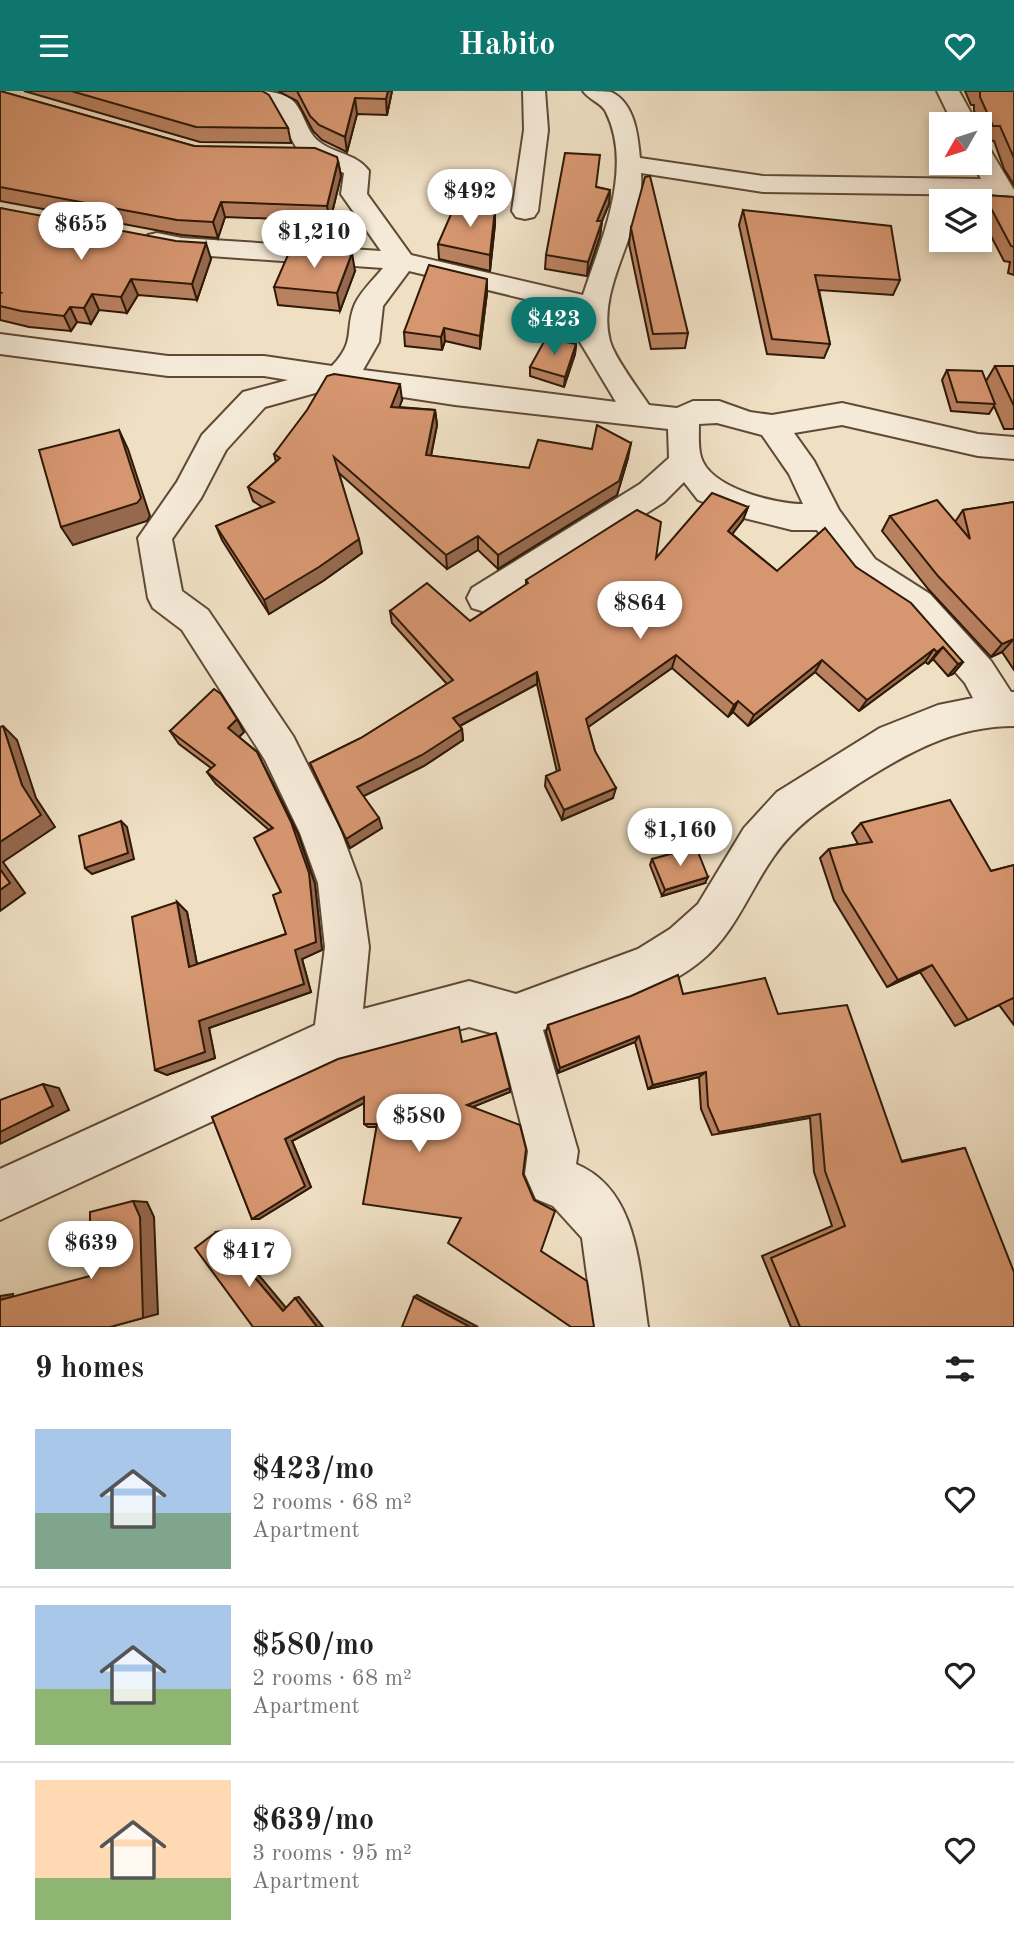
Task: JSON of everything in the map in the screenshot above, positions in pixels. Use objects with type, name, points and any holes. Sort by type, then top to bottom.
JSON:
[{"type":"street","points":[[260,91],[283,104],[305,142],[321,154],[357,171],[354,194],[401,261]]},
{"type":"street","points":[[525,211],[536,130],[534,91]]},
{"type":"street","points":[[594,91],[616,106],[626,137],[629,179],[624,211],[593,306],[595,342],[640,416]]},
{"type":"street","points":[[948,91],[959,112]]},
{"type":"street","points":[[280,153],[321,154]]},
{"type":"street","points":[[628,164],[763,184],[998,187]]},
{"type":"street","points":[[992,175],[1014,208]]},
{"type":"street","points":[[128,236],[182,246],[401,261],[593,306]]},
{"type":"street","points":[[337,1039],[347,947],[339,883],[319,829],[279,748],[195,620],[166,598],[155,538],[189,489],[213,443],[254,399],[341,376],[355,360],[364,342],[369,305],[401,261]]},
{"type":"street","points":[[0,345],[168,366],[264,366],[455,394],[683,420],[693,412],[719,412],[747,422],[772,426],[842,414],[978,445],[1014,447]]},
{"type":"street","points":[[683,420],[685,463],[710,491],[755,509],[792,517],[827,517]]},
{"type":"street","points":[[0,1195],[337,1039],[468,1004],[516,1017],[651,967],[685,945],[713,919],[759,842],[791,805],[894,740],[938,722],[1007,709],[917,604],[863,569],[827,517],[803,469],[772,426]]},
{"type":"street","points":[[485,598],[652,493],[685,463]]},
{"type":"street","points":[[516,1017],[553,1151],[550,1174],[554,1181],[570,1187],[593,1209],[607,1230],[621,1327]]},
{"type":"building","points":[[0,91],[194,146],[315,148],[337,157],[338,161],[327,206],[221,202],[213,222],[177,220],[0,187]]},
{"type":"building","points":[[71,91],[262,91],[269,95],[288,128],[196,127]]},
{"type":"building","points":[[297,91],[388,91],[386,99],[355,98],[345,137],[319,125],[310,116]]},
{"type":"building","points":[[980,91],[1014,91],[1014,158],[1000,126],[993,126],[992,112],[987,112]]},
{"type":"building","points":[[565,153],[600,155],[596,187],[610,190],[597,221],[602,221],[588,262],[546,255]]},
{"type":"building","points":[[650,176],[688,333],[653,334],[631,228],[645,177]]},
{"type":"building","points":[[992,196],[1014,197],[1014,247],[992,210]]},
{"type":"building","points":[[455,205],[495,209],[490,255],[438,244]]},
{"type":"building","points":[[0,208],[176,241],[206,243],[192,284],[131,279],[121,297],[92,294],[84,308],[70,307],[64,316],[21,311],[0,306]]},
{"type":"building","points":[[743,210],[891,226],[900,280],[815,275],[830,344],[772,339]]},
{"type":"building","points":[[291,248],[352,253],[337,293],[274,287]]},
{"type":"building","points":[[429,265],[487,279],[480,336],[444,328],[441,337],[404,332]]},
{"type":"building","points":[[546,338],[576,344],[565,377],[530,367]]},
{"type":"building","points":[[995,366],[1014,366],[1014,406]]},
{"type":"building","points":[[947,370],[982,371],[995,404],[957,402]]},
{"type":"building","points":[[334,374],[400,384],[391,407],[435,410],[426,455],[529,468],[538,440],[592,449],[597,425],[631,443],[619,481],[498,555],[478,536],[446,555],[334,457],[359,539],[264,600],[216,526],[274,502],[248,487],[280,458],[274,454],[307,410],[327,376]]},
{"type":"building","points":[[119,430],[141,498],[137,503],[61,527],[39,450]]},
{"type":"building","points":[[712,493],[748,507],[728,531],[777,571],[825,528],[856,567],[911,603],[963,662],[958,664],[943,647],[937,652],[934,649],[867,700],[822,660],[754,715],[738,701],[734,705],[676,655],[586,719],[595,751],[616,788],[564,810],[546,776],[560,770],[537,672],[453,718],[462,729],[422,755],[357,787],[379,818],[346,839],[310,763],[361,738],[453,680],[390,611],[427,583],[470,621],[528,583],[526,580],[637,510],[661,522],[656,558]]},
{"type":"building","points":[[937,500],[970,539],[963,510],[1014,502],[1014,639],[1002,644],[938,576],[890,516]]},
{"type":"building","points":[[214,689],[221,694],[237,719],[228,728],[257,752],[291,822],[309,873],[316,942],[295,950],[304,984],[199,1021],[205,1052],[155,1070],[132,917],[177,902],[189,967],[286,934],[273,895],[281,892],[254,838],[273,828],[207,772],[215,765],[170,731]]},
{"type":"building","points":[[3,726],[22,785],[41,815],[0,842],[0,727]]},
{"type":"building","points":[[950,800],[991,871],[1014,865],[1014,1000],[1013,998],[968,1020],[932,965],[898,980],[843,891],[829,849],[872,842],[861,823]]},
{"type":"building","points":[[121,821],[128,853],[85,868],[79,836]]},
{"type":"building","points":[[696,847],[708,877],[665,890],[652,859]]},
{"type":"building","points":[[0,869],[10,883],[0,890]]},
{"type":"building","points":[[678,975],[683,994],[765,978],[778,1014],[847,1005],[902,1162],[965,1148],[1014,1272],[1014,1327],[800,1327],[771,1258],[845,1226],[825,1171],[820,1114],[719,1132],[708,1106],[706,1072],[653,1085],[639,1036],[560,1068],[548,1025],[631,996]]},
{"type":"building","points":[[459,1027],[462,1042],[496,1033],[510,1088],[467,1105],[520,1125],[526,1149],[523,1174],[534,1200],[555,1211],[541,1251],[587,1281],[594,1327],[571,1327],[448,1243],[461,1218],[363,1204],[377,1124],[364,1124],[364,1097],[285,1139],[305,1186],[252,1219],[212,1117],[338,1059]]},
{"type":"building","points":[[43,1084],[53,1106],[0,1132],[0,1100]]},
{"type":"building","points":[[133,1201],[140,1217],[143,1318],[110,1327],[0,1327],[0,1300],[90,1276],[90,1212]]},
{"type":"building","points":[[216,1232],[283,1311],[295,1298],[317,1327],[253,1327],[195,1248]]},
{"type":"building","points":[[414,1297],[470,1327],[402,1327]]}]
